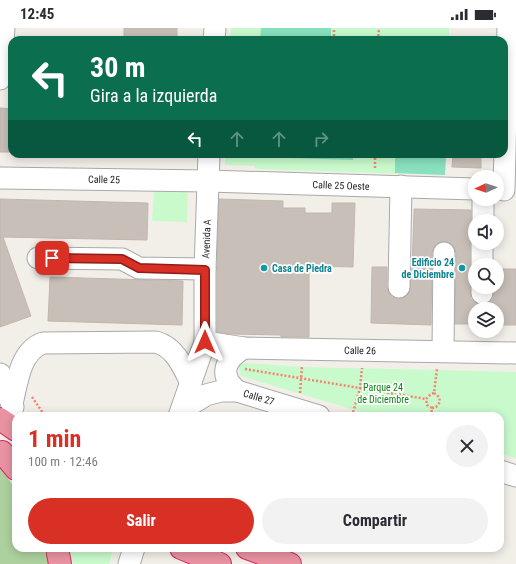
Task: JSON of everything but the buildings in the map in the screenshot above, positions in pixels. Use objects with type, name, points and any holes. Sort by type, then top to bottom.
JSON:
[{"type":"highway","points":[[6,454],[12,463]]},
{"type":"highway","points":[[58,552],[60,564]]},
{"type":"highway","points":[[190,552],[218,564]]},
{"type":"highway","points":[[258,552],[290,564]]},
{"type":"street","points":[[0,79],[4,28]]},
{"type":"street","name":"Avenida A","points":[[181,412],[205,342],[205,270],[209,158]]},
{"type":"street","points":[[506,158],[506,190]]},
{"type":"street","name":"Calle 25","points":[[0,178],[208,181]]},
{"type":"street","name":"Calle 25 Oeste","points":[[208,181],[468,189]]},
{"type":"street","points":[[399,287],[400,186]]},
{"type":"street","points":[[443,351],[444,253]]},
{"type":"street","points":[[38,258],[122,259],[139,268],[205,270]]},
{"type":"street","points":[[10,413],[23,363],[35,346],[43,343],[156,342],[164,344],[180,361],[191,383]]},
{"type":"street","name":"Calle 26","points":[[205,342],[244,348],[516,353]]},
{"type":"street","points":[[237,391],[230,385],[226,377],[226,366],[228,360],[234,353],[244,348]]},
{"type":"street","points":[[0,374],[10,413]]},
{"type":"street","name":"Calle 27","points":[[184,412],[193,402],[206,395],[221,391],[237,391],[306,412]]},
{"type":"street","points":[[504,472],[516,476]]},
{"type":"street","points":[[129,564],[133,552]]},
{"type":"path","points":[[375,158],[375,168]]},
{"type":"path","points":[[297,409],[301,379],[302,349]]},
{"type":"path","points":[[353,412],[360,388],[362,350]]},
{"type":"path","points":[[434,393],[437,370],[443,351]]},
{"type":"path","points":[[226,366],[426,399]]},
{"type":"path","points":[[426,399],[430,394],[434,393]]},
{"type":"path","points":[[432,408],[436,407],[440,402],[439,397],[434,393]]},
{"type":"path","points":[[426,399],[427,404],[432,408]]},
{"type":"path","points":[[432,408],[432,412]]},
{"type":"green space","points":[[231,28],[449,28],[449,36],[230,36]]},
{"type":"green space","points":[[261,28],[331,28],[331,36],[260,36]]},
{"type":"green space","points":[[225,158],[446,158],[445,175],[255,169],[255,166],[225,165]]},
{"type":"green space","points":[[290,158],[353,158],[353,160]]},
{"type":"green space","points":[[395,158],[446,158],[445,175],[395,173]]},
{"type":"green space","points":[[155,183],[188,184],[187,222],[152,221]]},
{"type":"green space","name":"Parque 24 de Diciembre","points":[[246,363],[304,367],[516,372],[516,458],[504,455],[504,412],[362,412],[247,378],[240,375],[239,364]]},
{"type":"green space","points":[[0,467],[12,484],[12,552],[45,552],[50,564],[0,564]]},
{"type":"green space","points":[[69,552],[112,552],[109,564],[73,564]]},
{"type":"place","name":"Casa de Piedra","points":[[264,268]]},
{"type":"place","name":"Edificio 24 de Diciembre","points":[[462,268]]},
{"type":"route","points":[[52,258],[122,259],[139,268],[205,270],[205,342]]}]
